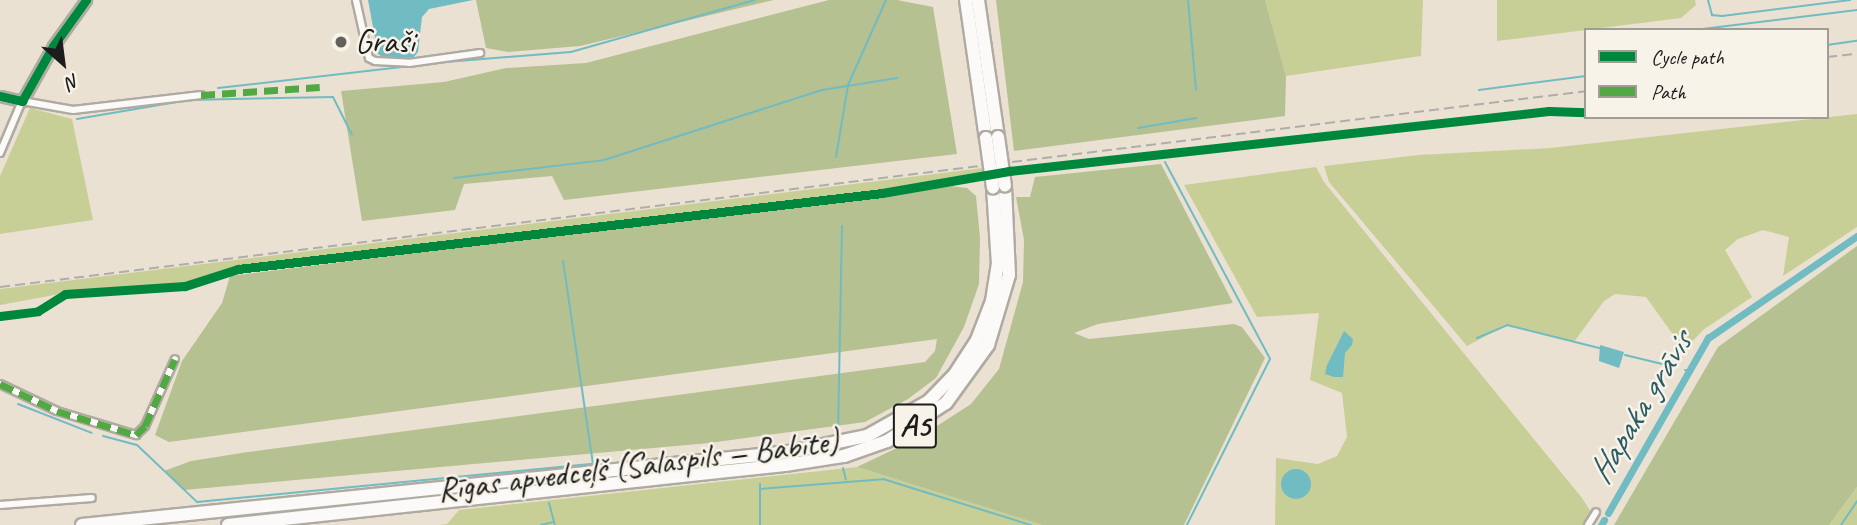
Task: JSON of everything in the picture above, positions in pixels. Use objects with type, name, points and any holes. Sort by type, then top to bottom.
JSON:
[{"type":"highway","name":"Rīgas apvedceļš (Salaspils — Babīte)","points":[[966,0],[992,137]]},
{"type":"highway","name":"Rīgas apvedceļš (Salaspils — Babīte)","points":[[228,525],[785,465],[844,456],[887,441],[946,403],[988,345],[1009,275],[978,0]]},
{"type":"highway","name":"Rīgas apvedceļš (Salaspils — Babīte)","points":[[82,525],[173,522],[800,451],[879,432],[938,394],[977,340],[992,301],[998,265],[999,187]]},
{"type":"street","points":[[0,153],[22,101],[53,46],[86,0]]},
{"type":"street","points":[[356,0],[369,58],[375,61],[409,63],[480,53]]},
{"type":"street","points":[[0,96],[73,110],[201,95]]},
{"type":"street","points":[[0,384],[57,411],[136,435],[145,426],[175,359]]},
{"type":"street","points":[[0,505],[92,498]]},
{"type":"street","points":[[1588,525],[1596,512]]},
{"type":"green space","points":[[476,0],[774,0],[580,46],[508,52],[486,48]]},
{"type":"green space","points":[[829,0],[897,0],[933,7],[957,154],[564,200],[552,176],[464,184],[455,210],[362,221],[341,91],[444,82],[506,68],[586,63]]},
{"type":"green space","points":[[996,0],[1265,0],[1286,76],[1285,116],[1014,151]]},
{"type":"green space","points":[[1265,0],[1423,0],[1421,56],[1286,76]]},
{"type":"green space","points":[[1497,0],[1695,0],[1696,5],[1681,18],[1584,28],[1584,30],[1497,41]]},
{"type":"green space","points":[[30,108],[72,119],[93,220],[0,234],[0,176]]},
{"type":"green space","points":[[1857,114],[1857,227],[1783,276],[1789,237],[1763,230],[1738,239],[1725,250],[1752,297],[1703,330],[1684,350],[1646,297],[1615,294],[1604,301],[1574,342],[1507,325],[1467,346],[1329,182],[1324,166],[1419,155],[1550,148]]},
{"type":"green space","points":[[1161,164],[1233,303],[1098,324],[1074,333],[1089,339],[1234,324],[1242,327],[1265,358],[1184,525],[1042,525],[857,467],[920,437],[971,404],[999,369],[1023,282],[1024,240],[1016,197],[1030,197],[1035,177]]},
{"type":"green space","points":[[1316,167],[1324,182],[1582,498],[1591,512],[1584,525],[1275,525],[1276,458],[1318,464],[1337,456],[1347,437],[1342,393],[1310,380],[1319,313],[1257,317],[1184,185]]},
{"type":"green space","points":[[983,168],[984,173],[906,188],[238,267],[192,283],[65,293],[0,305],[0,289]]},
{"type":"green space","points":[[950,186],[967,188],[976,196],[980,238],[979,284],[964,327],[936,378],[908,399],[865,422],[709,443],[184,490],[164,471],[191,461],[248,452],[925,362],[935,351],[937,339],[169,442],[155,435],[182,361],[222,303],[230,276]]},
{"type":"green space","points":[[1857,246],[1857,487],[1829,525],[1614,525],[1718,347]]},
{"type":"green space","points":[[857,467],[1042,525],[438,525],[447,524],[459,510]]},
{"type":"green space","points":[[1857,487],[1857,525],[1829,525],[1852,494]]},
{"type":"water","points":[[368,0],[473,0],[429,9],[422,17],[418,52],[413,58],[385,59],[378,54]]},
{"type":"water","points":[[1344,331],[1353,339],[1352,345],[1345,353],[1343,377],[1334,377],[1325,374]]},
{"type":"water","points":[[1600,345],[1624,352],[1619,368],[1599,361]]},
{"type":"water","points":[[1296,469],[1307,473],[1311,484],[1307,495],[1296,499],[1285,495],[1281,484],[1285,473]]},
{"type":"waterway","points":[[446,62],[571,52],[755,0]]},
{"type":"waterway","points":[[836,157],[848,85],[886,0]]},
{"type":"waterway","points":[[1188,0],[1196,90]]},
{"type":"waterway","points":[[1708,0],[1712,15],[1722,16],[1850,0]]},
{"type":"waterway","points":[[1710,28],[1857,10]]},
{"type":"waterway","points":[[1829,45],[1857,41]]},
{"type":"waterway","points":[[218,88],[437,63]]},
{"type":"waterway","points":[[1479,90],[1584,76]]},
{"type":"waterway","points":[[454,178],[604,160],[822,90],[897,78]]},
{"type":"waterway","points":[[77,119],[188,100],[333,97],[352,135]]},
{"type":"waterway","points":[[1138,128],[1196,118]]},
{"type":"waterway","points":[[1165,162],[1270,359],[1187,525]]},
{"type":"waterway","points":[[838,434],[842,226]]},
{"type":"waterway","name":"Hapaka grāvis","points":[[1608,513],[1708,338],[1857,236]]},
{"type":"waterway","points":[[103,436],[137,445],[197,502],[593,464],[563,261]]},
{"type":"waterway","points":[[1477,338],[1507,325],[1599,348]]},
{"type":"waterway","points":[[1625,355],[1675,367]]},
{"type":"waterway","name":"Hapaka grāvis","points":[[1685,370],[1689,371]]},
{"type":"waterway","points":[[18,404],[92,433]]},
{"type":"waterway","points":[[843,468],[846,480]]},
{"type":"waterway","points":[[760,489],[883,479],[1031,525]]},
{"type":"waterway","points":[[760,484],[760,525]]},
{"type":"waterway","points":[[1841,525],[1857,501]]},
{"type":"waterway","points":[[549,503],[555,525]]},
{"type":"waterway","name":"Hapaka grāvis","points":[[1601,525],[1604,520]]},
{"type":"waterway","points":[[541,525],[553,522]]},
{"type":"railway","points":[[1829,57],[1857,54]]},
{"type":"railway","points":[[0,287],[1584,91]]},
{"type":"marked path","points":[[201,95],[320,87]]},
{"type":"marked path","points":[[0,384],[57,411],[136,435],[145,426],[175,359]]},
{"type":"cycle path","points":[[0,96],[22,101],[53,46],[86,0]]},
{"type":"cycle path","points":[[0,316],[38,311],[65,294],[185,286],[238,269],[882,193],[1009,171],[1549,111],[1584,112]]},
{"type":"place","name":"Graši","points":[[341,42]]}]
